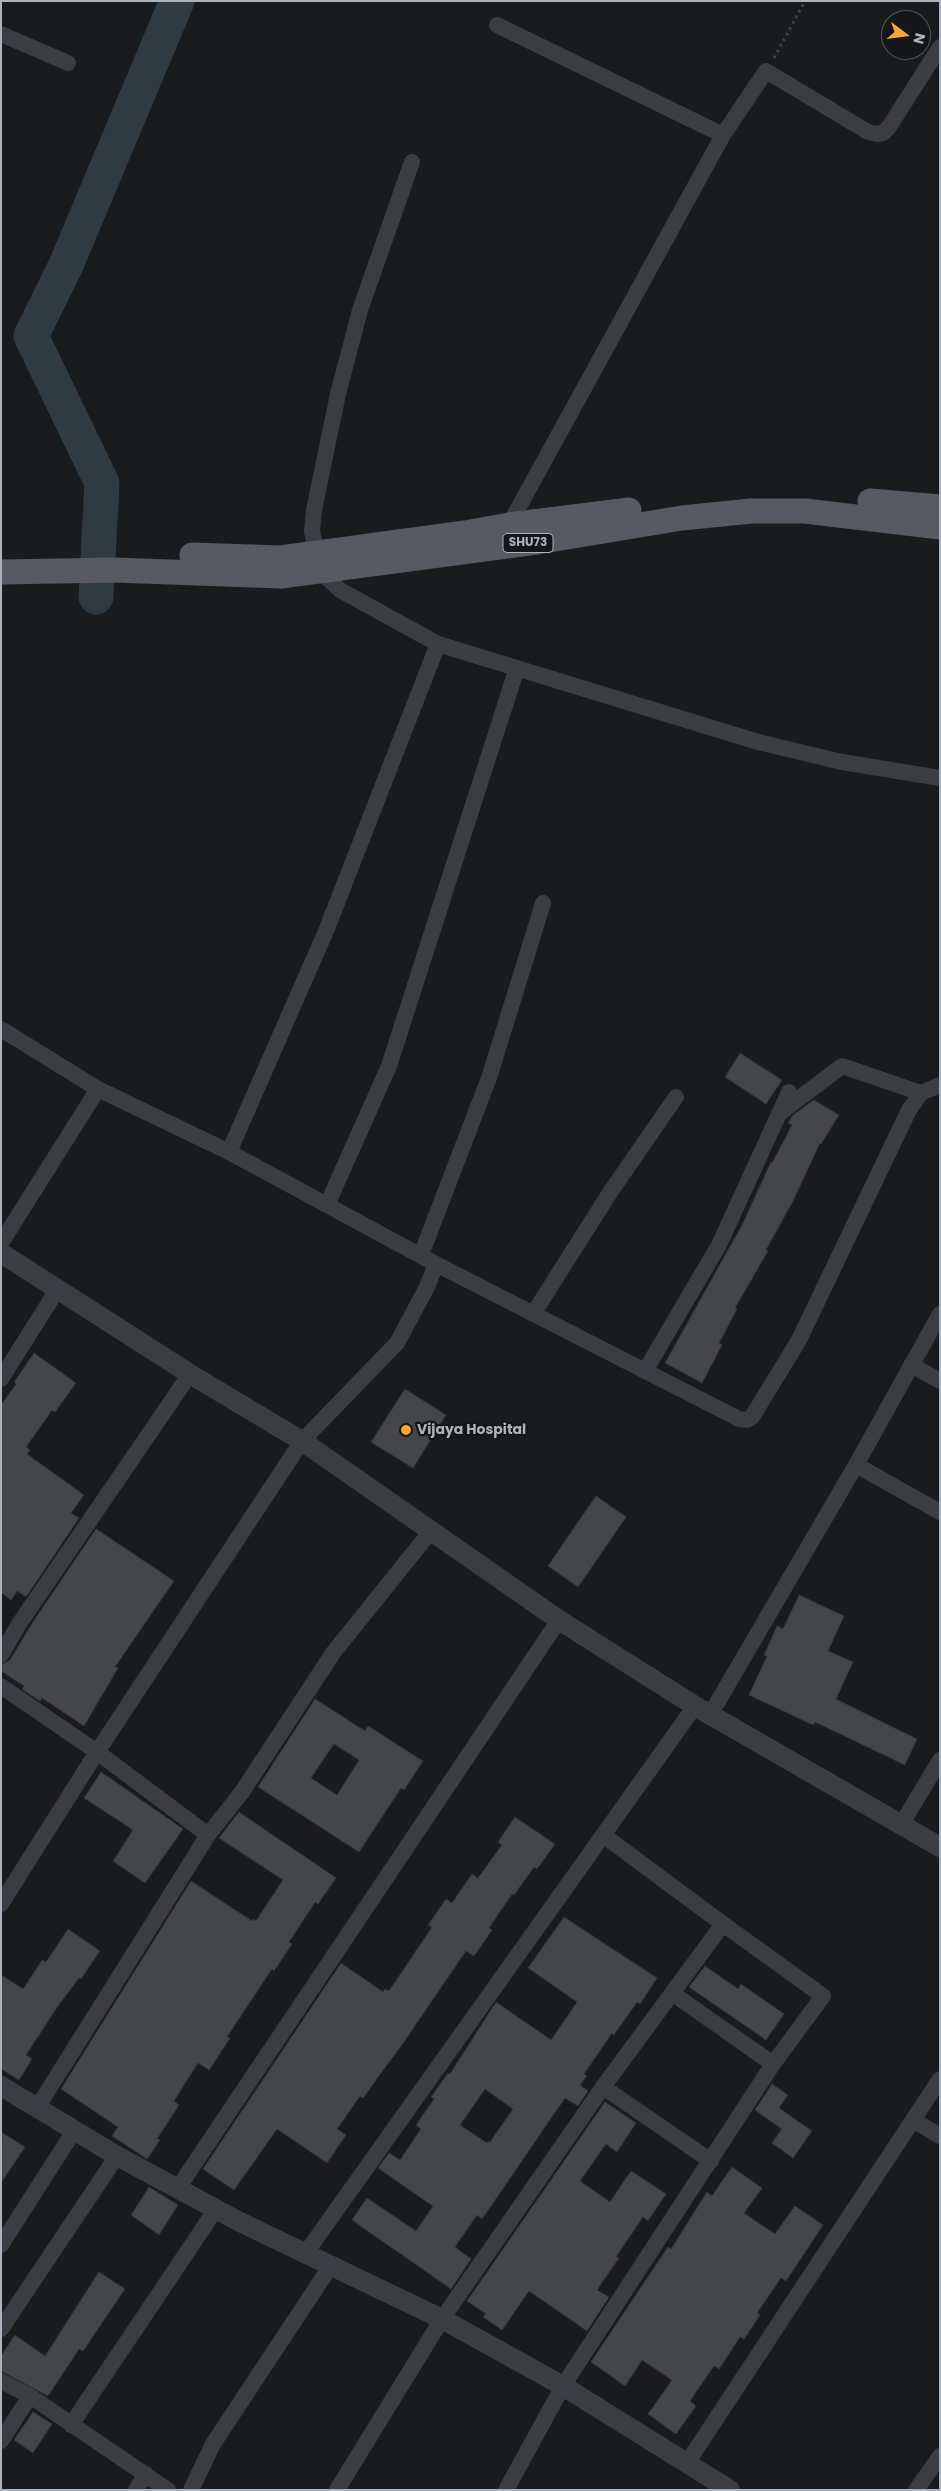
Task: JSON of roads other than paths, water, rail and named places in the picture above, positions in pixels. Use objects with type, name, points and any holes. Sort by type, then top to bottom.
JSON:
[{"type":"main road","name":"SHU73","points":[[1,558],[61,562],[114,561],[281,576],[317,561],[509,525],[705,498],[746,496],[805,511],[940,526]]},
{"type":"main road","name":"SHU73","points":[[317,561],[537,542],[682,518],[751,512],[781,504],[864,501],[940,507]]},
{"type":"main road","name":"SHU73","points":[[1,572],[61,562]]},
{"type":"street","points":[[497,25],[723,135]]},
{"type":"street","points":[[1,34],[68,63]]},
{"type":"street","points":[[509,525],[723,135],[766,71],[868,132],[877,134],[884,133],[889,127],[940,47]]},
{"type":"street","points":[[412,162],[360,310],[338,394],[314,510],[312,531],[317,561],[340,590],[438,644],[758,742],[842,762],[940,778]]},
{"type":"street","points":[[229,1152],[326,931],[438,644]]},
{"type":"street","points":[[327,1205],[389,1066],[517,668]]},
{"type":"street","points":[[421,1254],[489,1078],[543,903]]},
{"type":"street","points":[[1,1029],[98,1089],[229,1152],[421,1254],[436,1264],[739,1419],[747,1420],[752,1417],[799,1340],[908,1110],[920,1093],[940,1085]]},
{"type":"street","points":[[779,1113],[842,1066],[920,1093]]},
{"type":"street","points":[[1,1243],[98,1089]]},
{"type":"street","points":[[645,1371],[718,1245],[789,1092]]},
{"type":"street","points":[[533,1314],[611,1192],[676,1097]]},
{"type":"street","points":[[1,1253],[190,1374],[302,1441],[559,1620],[703,1710],[940,1847]]},
{"type":"street","points":[[1,1904],[97,1752],[302,1441],[397,1343],[427,1287],[436,1264]]},
{"type":"street","points":[[1,1379],[57,1290]]},
{"type":"street","points":[[305,2254],[603,1835],[703,1710],[856,1464],[940,1314]]},
{"type":"street","points":[[911,1365],[940,1381]]},
{"type":"street","points":[[1,1655],[20,1624],[190,1374]]},
{"type":"street","points":[[856,1464],[940,1512]]},
{"type":"street","points":[[37,2108],[208,1835],[242,1792],[333,1653],[431,1531]]},
{"type":"street","points":[[178,2188],[559,1620]]},
{"type":"street","points":[[1,1686],[97,1752],[208,1835]]},
{"type":"street","points":[[901,1825],[940,1760]]},
{"type":"street","points":[[506,2490],[563,2386],[773,2064],[823,1996],[603,1835]]},
{"type":"street","points":[[337,2490],[442,2319],[603,2087],[723,1924]]},
{"type":"street","points":[[672,1993],[773,2064]]},
{"type":"street","points":[[687,2464],[940,2079]]},
{"type":"street","points":[[1,2086],[117,2156],[216,2209],[305,2254],[442,2319],[563,2386],[730,2490]]},
{"type":"street","points":[[603,2087],[711,2161]]},
{"type":"street","points":[[913,2120],[940,2136]]},
{"type":"street","points":[[1,2245],[74,2131]]},
{"type":"street","points":[[1,2329],[117,2156]]},
{"type":"street","points":[[72,2424],[216,2209]]},
{"type":"street","points":[[191,2490],[213,2444],[330,2266]]},
{"type":"street","points":[[1,2381],[30,2396],[168,2490]]},
{"type":"street","points":[[1,2441],[30,2396]]},
{"type":"street","points":[[916,2490],[940,2456]]},
{"type":"street","points":[[136,2490],[146,2474]]},
{"type":"waterway","points":[[96,597],[102,483],[31,336],[66,265],[177,1]]},
{"type":"place","name":"Vijaya Hospital","points":[[406,1430]]}]
